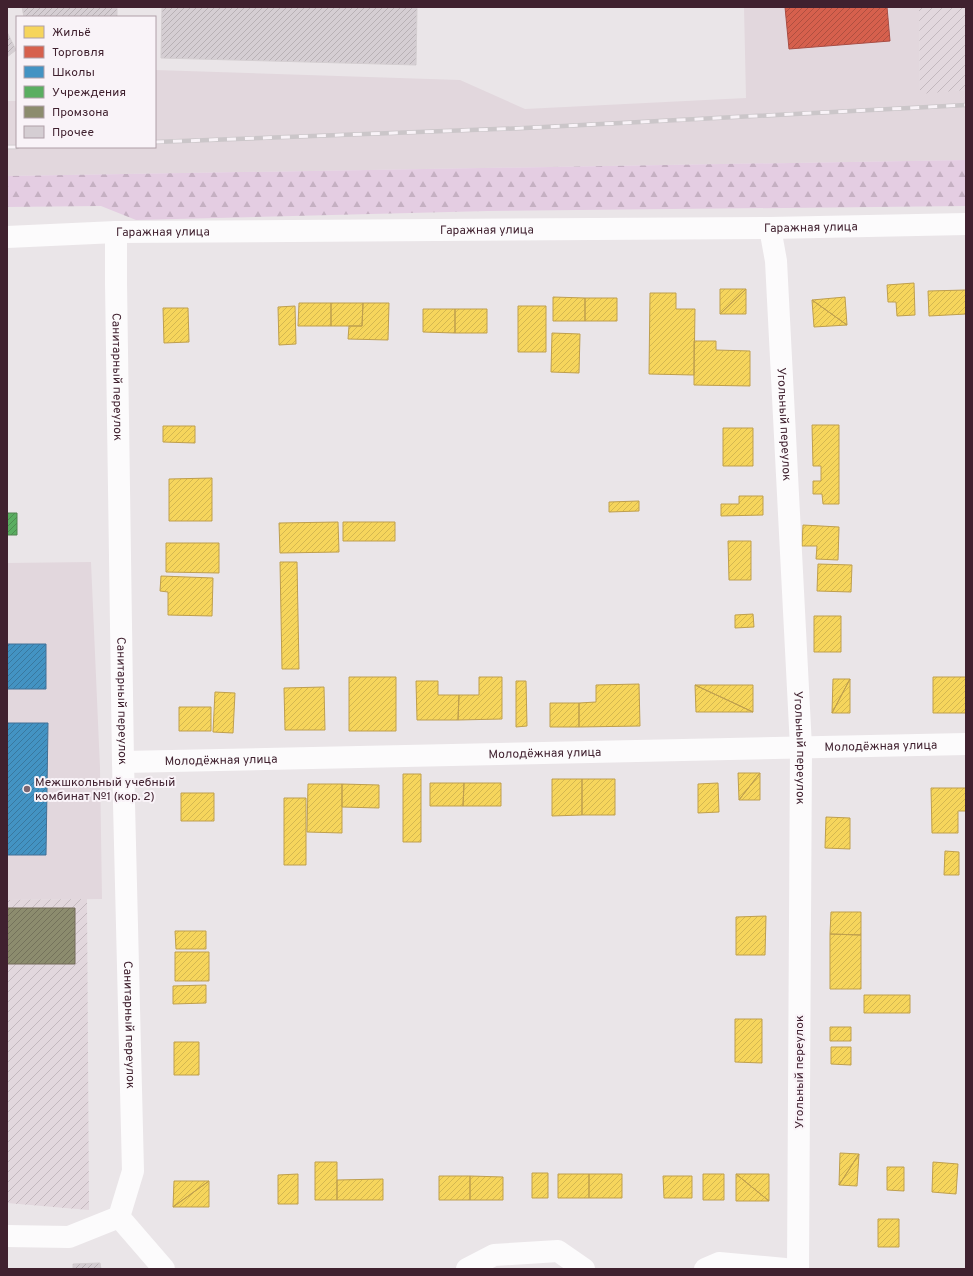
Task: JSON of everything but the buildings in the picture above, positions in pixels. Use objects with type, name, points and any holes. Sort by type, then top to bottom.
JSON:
[{"type":"street","name":"Гаражная улица","points":[[7,237],[116,232],[770,228],[966,224]]},
{"type":"street","name":"Угольный переулок","points":[[770,228],[776,261],[801,747],[798,1269]]},
{"type":"street","name":"Санитарный переулок","points":[[116,232],[123,762],[133,1171],[119,1217]]},
{"type":"street","name":"Молодёжная улица","points":[[123,762],[966,744]]},
{"type":"street","points":[[7,1236],[69,1237],[119,1217],[164,1269]]},
{"type":"street","points":[[467,1269],[494,1255],[558,1251],[584,1269]]},
{"type":"street","points":[[705,1269],[719,1264],[785,1269]]},
{"type":"shaded area","points":[[744,7],[919,7],[920,93],[966,90],[966,160],[7,176],[7,101],[16,101],[16,148],[156,148],[156,70],[460,80],[525,109],[746,98]]},
{"type":"shaded area","points":[[919,7],[966,7],[966,90],[920,94]]},
{"type":"shaded area","points":[[91,562],[100,768],[102,899],[7,900],[7,563]]},
{"type":"shaded area","points":[[87,899],[89,1210],[7,1203],[7,900]]},
{"type":"green space","points":[[966,160],[966,206],[488,211],[136,220],[101,206],[7,207],[7,176]]},
{"type":"railway","points":[[156,142],[525,128],[966,105]]},
{"type":"railway","points":[[7,147],[16,147]]},
{"type":"place","name":"Межшкольный учебный комбинат №1 (кор. 2)","points":[[27,789]]}]
